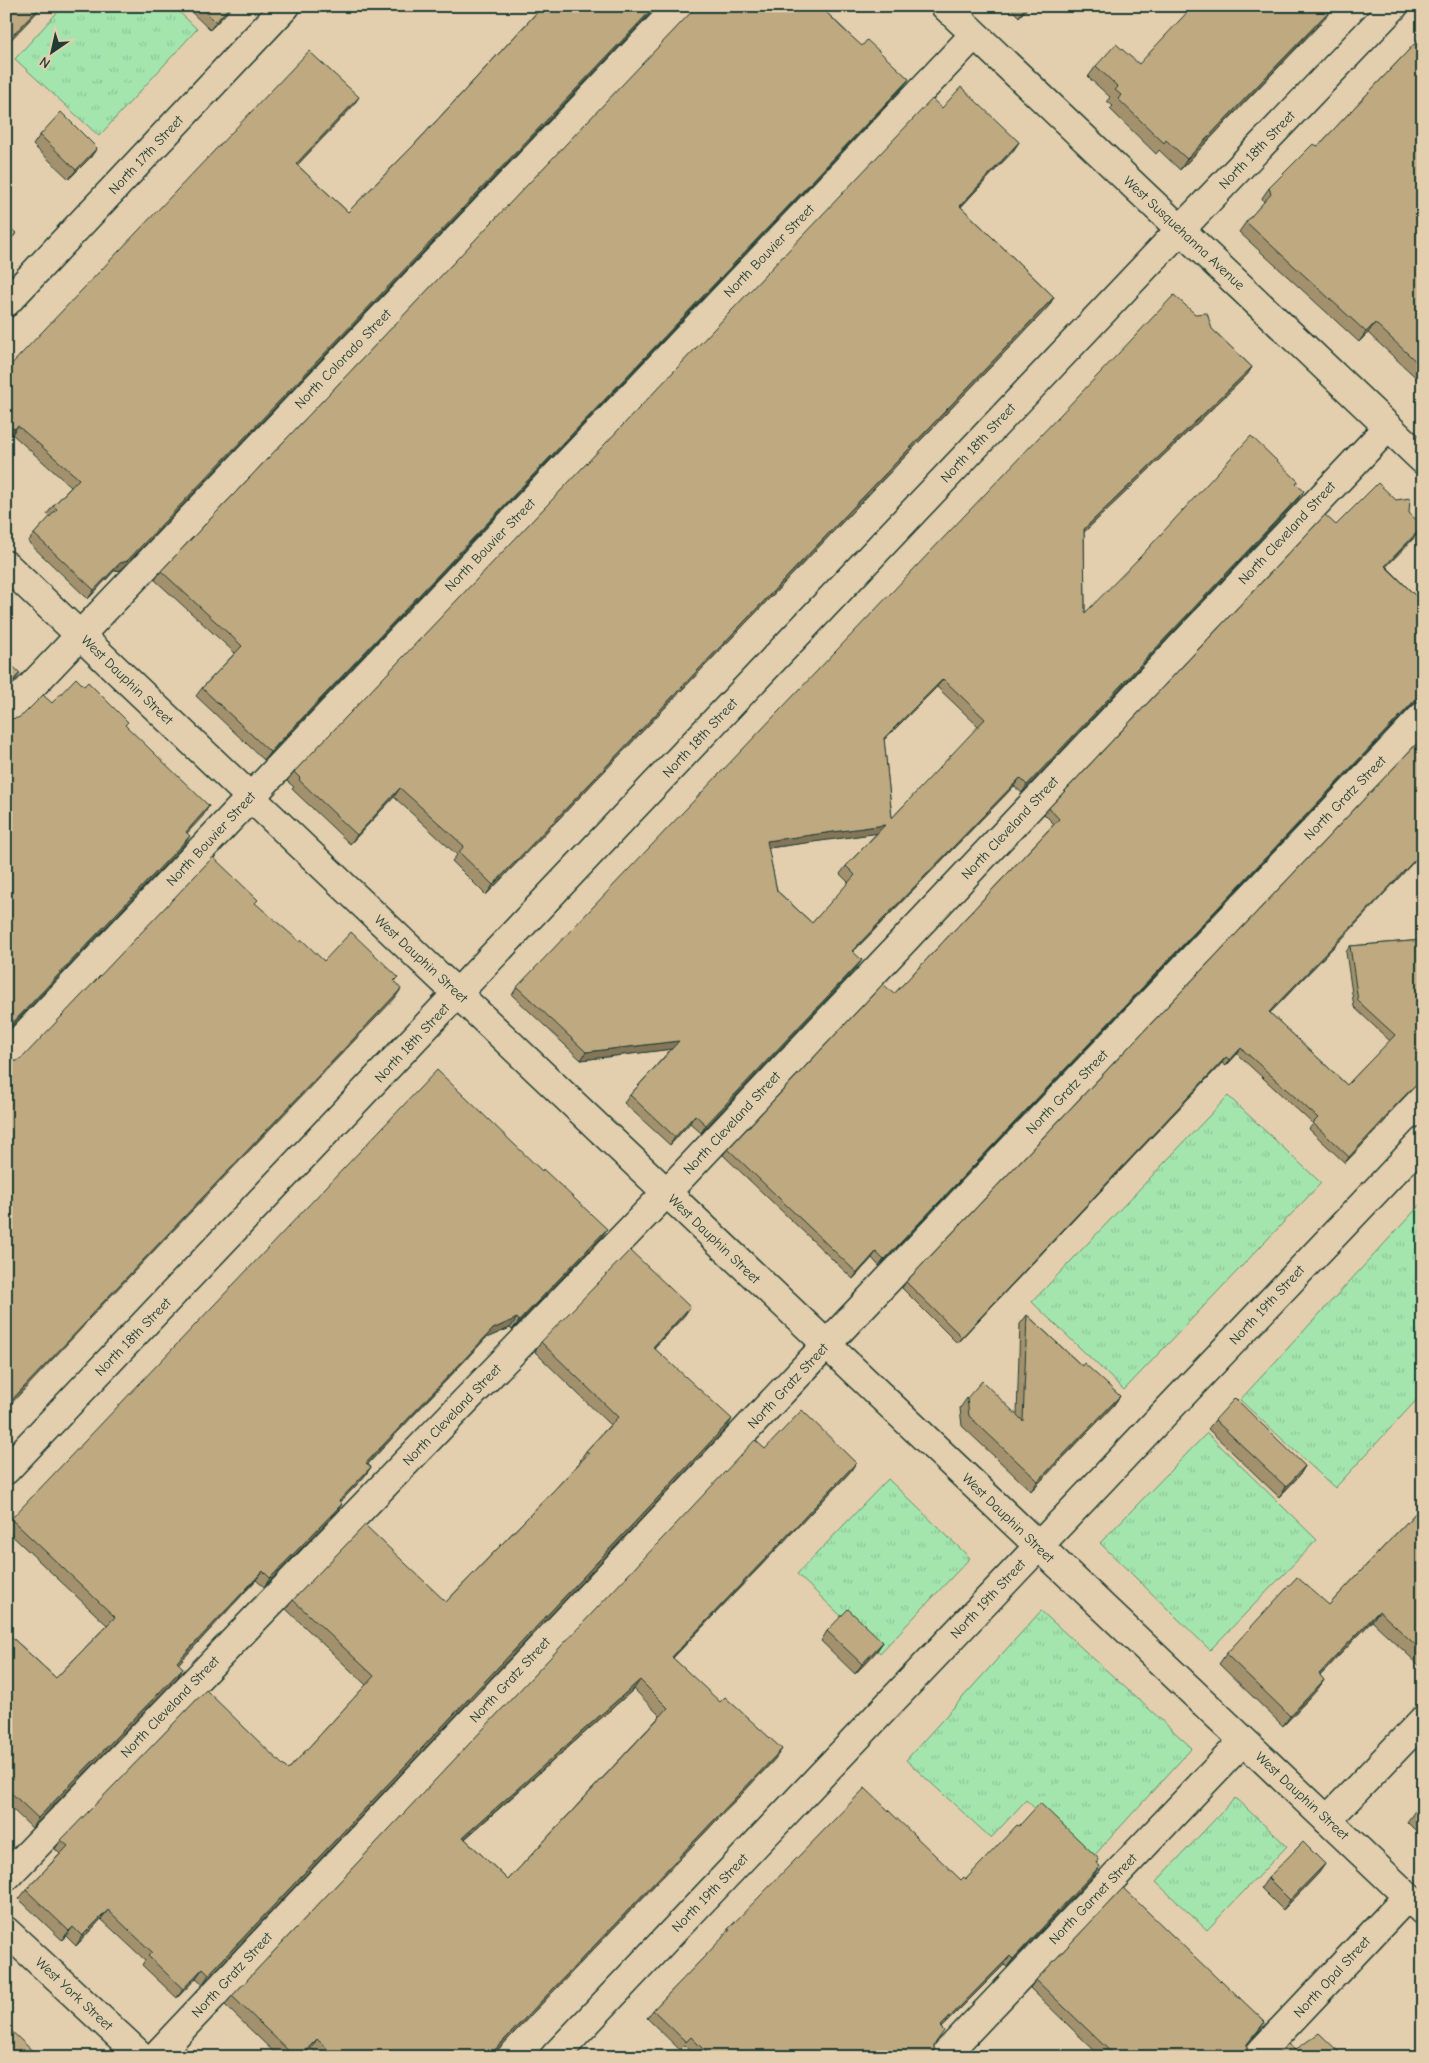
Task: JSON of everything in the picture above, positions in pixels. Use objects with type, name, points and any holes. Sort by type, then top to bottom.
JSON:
[{"type":"street","name":"North 17th Street","points":[[6,303],[286,6]]},
{"type":"street","name":"North Colorado Street","points":[[6,712],[679,6]]},
{"type":"street","name":"West Susquehanna Avenue","points":[[945,6],[1423,460]]},
{"type":"street","name":"North 18th Street","points":[[6,1470],[1394,6]]},
{"type":"street","name":"North Bouvier Street","points":[[6,1055],[974,34]]},
{"type":"street","name":"North Cleveland Street","points":[[6,1877],[666,1193],[1388,427]]},
{"type":"street","name":"West Dauphin Street","points":[[6,565],[1415,1904]]},
{"type":"street","name":"North Gratz Street","points":[[155,2057],[826,1345],[1423,716]]},
{"type":"street","name":"North 19th Street","points":[[554,2057],[1423,1141]]},
{"type":"street","points":[[1327,1820],[1423,1720]]},
{"type":"street","name":"North Garnet Street","points":[[943,2057],[1243,1741]]},
{"type":"street","name":"North Opal Street","points":[[1256,2057],[1415,1904]]},
{"type":"street","name":"West York Street","points":[[6,1931],[142,2057]]},
{"type":"green space","points":[[63,6],[173,6],[197,29],[99,136],[15,59]]},
{"type":"green space","points":[[1228,1096],[1321,1183],[1124,1390],[1032,1302]]},
{"type":"green space","points":[[1421,1204],[1423,1205],[1423,1393],[1335,1488],[1240,1400]]},
{"type":"green space","points":[[1207,1433],[1317,1540],[1210,1650],[1100,1543]]},
{"type":"green space","points":[[888,1479],[970,1558],[880,1653],[797,1574]]},
{"type":"green space","points":[[1041,1611],[1192,1748],[1091,1859],[1026,1800],[991,1838],[906,1760]]},
{"type":"green space","points":[[1235,1798],[1287,1846],[1207,1930],[1156,1882]]},
{"type":"building","points":[[6,6],[41,6],[6,42]]},
{"type":"building","points":[[200,6],[230,6],[216,22]]},
{"type":"building","points":[[543,6],[655,6],[127,561],[120,563],[94,590],[34,534],[57,509],[53,506],[79,479],[18,426],[14,429],[6,422],[6,370],[309,51],[359,97],[296,164],[348,212],[414,145]]},
{"type":"building","points":[[697,6],[820,6],[862,46],[867,40],[909,79],[270,752],[202,688],[242,646],[161,571]]},
{"type":"building","points":[[1193,6],[1334,6],[1187,159],[1166,140],[1164,143],[1118,99],[1121,95],[1115,90],[1118,87],[1096,66],[1116,44],[1139,64]]},
{"type":"building","points":[[1423,35],[1423,368],[1375,323],[1366,332],[1246,222],[1271,194],[1269,188],[1313,144],[1318,146]]},
{"type":"building","points":[[961,87],[1019,142],[960,206],[1054,297],[493,885],[459,852],[464,846],[400,788],[357,835],[299,780],[300,778],[294,772],[932,99],[942,108]]},
{"type":"building","points":[[61,112],[97,148],[76,170],[40,135]]},
{"type":"building","points":[[6,224],[16,233],[6,243]]},
{"type":"building","points":[[1174,295],[1195,314],[1207,313],[1212,329],[1252,367],[1084,529],[1085,613],[1141,556],[1251,436],[1298,481],[1296,484],[1304,491],[1027,785],[1020,778],[852,951],[862,960],[706,1125],[695,1115],[675,1137],[630,1095],[679,1041],[586,1052],[517,987]],"holes":[[[943,679],[985,719],[892,818],[884,738]],[[885,825],[846,866],[855,875],[812,923],[777,891],[767,841]]]},
{"type":"building","points":[[1378,483],[1396,500],[1410,498],[1409,513],[1423,526],[1385,566],[1423,603],[1423,695],[1416,699],[884,1260],[876,1252],[857,1273],[728,1149],[883,984],[894,994],[1059,819],[1049,808],[1325,515],[1336,525]]},
{"type":"building","points":[[6,660],[20,673],[6,688]]},
{"type":"building","points":[[76,678],[84,686],[88,682],[128,722],[125,725],[209,806],[186,832],[190,836],[6,1030],[6,717],[9,719],[18,718],[43,695],[52,703]]},
{"type":"building","points":[[1423,737],[1423,851],[1269,1012],[1347,1085],[1395,1035],[1358,1001],[1350,946],[1423,940],[1423,1077],[1349,1157],[1313,1123],[1318,1118],[1241,1048],[1230,1060],[1226,1057],[962,1337],[906,1282]]},
{"type":"building","points":[[213,857],[258,900],[255,903],[300,942],[302,940],[324,961],[351,932],[398,977],[394,981],[401,989],[6,1406],[6,1059],[17,1061],[24,1056]]},
{"type":"building","points":[[437,1070],[542,1171],[543,1169],[607,1229],[519,1321],[517,1318],[493,1329],[366,1463],[371,1467],[339,1501],[342,1504],[270,1578],[263,1571],[177,1662],[183,1668],[38,1818],[6,1788],[6,1632],[56,1678],[115,1617],[11,1519]]},
{"type":"building","points":[[630,1250],[690,1307],[653,1347],[732,1419],[209,1974],[203,1968],[183,1989],[148,1956],[152,1952],[108,1910],[82,1936],[73,1927],[69,1931],[26,1890],[68,1846],[61,1840],[206,1690],[288,1770],[374,1676],[293,1600],[365,1525],[446,1602],[589,1453],[586,1451],[618,1417],[541,1342]]},
{"type":"building","points":[[1027,1315],[1082,1366],[1084,1363],[1120,1396],[1038,1481],[969,1416],[967,1398],[982,1381],[1023,1421]]},
{"type":"building","points":[[1235,1398],[1305,1466],[1286,1487],[1215,1420]]},
{"type":"building","points":[[802,1410],[856,1463],[672,1657],[720,1702],[725,1697],[782,1749],[488,2057],[336,2057],[317,2039],[299,2057],[295,2057],[232,1996],[755,1440],[765,1449]],"holes":[[[640,1680],[668,1708],[508,1880],[463,1837]]]},
{"type":"building","points":[[1423,1505],[1423,1652],[1379,1611],[1319,1674],[1324,1680],[1290,1716],[1226,1654],[1297,1577],[1329,1605]]},
{"type":"building","points":[[848,1609],[883,1642],[862,1664],[827,1631]]},
{"type":"building","points":[[865,1788],[961,1880],[964,1877],[966,1879],[1040,1803],[1099,1859],[1096,1863],[1100,1866],[1013,1959],[1010,1956],[940,2027],[944,2031],[934,2045],[936,2057],[711,2057],[691,2037],[686,2042],[653,2010],[730,1930],[728,1929]]},
{"type":"building","points":[[1423,1802],[1423,1814],[1417,1808]]},
{"type":"building","points":[[1303,1842],[1325,1864],[1290,1900],[1268,1878]]},
{"type":"building","points":[[1123,1888],[1265,2022],[1247,2044],[1249,2057],[1116,2057],[1036,1980]]},
{"type":"building","points":[[6,2026],[39,2057],[6,2057]]},
{"type":"building","points":[[1319,2033],[1344,2057],[1274,2057],[1288,2044],[1295,2050]]},
{"type":"building","points":[[967,2053],[971,2057],[962,2057]]}]
